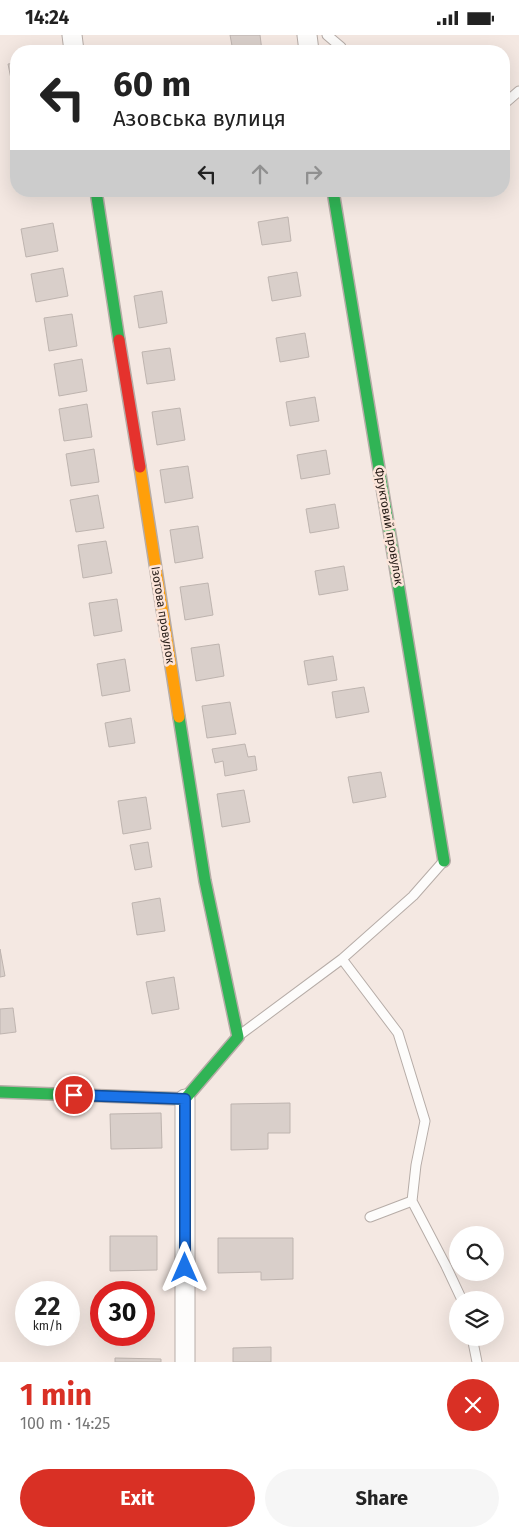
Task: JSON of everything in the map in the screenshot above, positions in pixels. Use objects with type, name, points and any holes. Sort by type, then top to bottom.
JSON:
[{"type":"street","name":"Ізотова провулок","points":[[97,197],[205,881],[238,1037]]},
{"type":"street","name":"Фруктовий провулок","points":[[334,197],[444,861]]},
{"type":"street","points":[[185,1362],[185,1099],[238,1037]]},
{"type":"street","points":[[0,1092],[185,1099]]},
{"type":"lane","points":[[327,35],[339,45]]},
{"type":"lane","points":[[238,1037],[342,959],[413,896],[444,861]]},
{"type":"lane","points":[[342,959],[398,1033],[425,1121],[416,1165],[412,1201],[458,1291]]},
{"type":"lane","points":[[370,1217],[412,1201]]},
{"type":"lane","points":[[474,1346],[477,1362]]},
{"type":"building","points":[[230,35],[260,35],[261,45],[232,45]]},
{"type":"building","points":[[288,217],[291,241],[262,245],[258,222]]},
{"type":"building","points":[[53,223],[58,251],[26,257],[21,229]]},
{"type":"building","points":[[63,268],[68,296],[36,302],[31,274]]},
{"type":"building","points":[[297,272],[301,296],[272,301],[268,277]]},
{"type":"building","points":[[162,291],[167,323],[139,328],[134,296]]},
{"type":"building","points":[[72,314],[77,346],[49,351],[44,318]]},
{"type":"building","points":[[305,333],[309,357],[280,362],[276,338]]},
{"type":"building","points":[[170,348],[175,380],[147,384],[142,352]]},
{"type":"building","points":[[82,359],[87,391],[59,396],[54,364]]},
{"type":"building","points":[[315,397],[319,421],[290,426],[286,402]]},
{"type":"building","points":[[87,404],[92,437],[64,441],[59,409]]},
{"type":"building","points":[[180,408],[185,440],[157,445],[152,412]]},
{"type":"building","points":[[94,449],[99,482],[71,486],[66,454]]},
{"type":"building","points":[[326,450],[330,474],[301,479],[297,455]]},
{"type":"building","points":[[188,466],[193,498],[165,503],[160,470]]},
{"type":"building","points":[[98,495],[104,528],[76,532],[70,500]]},
{"type":"building","points":[[335,504],[339,528],[310,533],[306,509]]},
{"type":"building","points":[[198,526],[203,558],[175,563],[170,530]]},
{"type":"building","points":[[106,541],[112,573],[83,578],[78,545]]},
{"type":"building","points":[[344,566],[348,590],[319,595],[315,571]]},
{"type":"building","points":[[208,583],[213,615],[185,620],[180,587]]},
{"type":"building","points":[[117,599],[122,631],[94,636],[89,603]]},
{"type":"building","points":[[219,644],[224,676],[196,681],[191,648]]},
{"type":"building","points":[[333,656],[337,680],[308,685],[304,661]]},
{"type":"building","points":[[125,659],[130,691],[102,696],[97,664]]},
{"type":"building","points":[[364,687],[369,712],[336,718],[332,692]]},
{"type":"building","points":[[230,702],[236,734],[207,738],[202,706]]},
{"type":"building","points":[[131,718],[135,743],[109,747],[105,723]]},
{"type":"building","points":[[245,744],[248,757],[255,756],[257,770],[225,776],[223,761],[215,763],[212,749]]},
{"type":"building","points":[[381,772],[386,797],[353,803],[348,777]]},
{"type":"building","points":[[244,790],[250,822],[222,827],[217,794]]},
{"type":"building","points":[[146,797],[151,829],[123,834],[118,801]]},
{"type":"building","points":[[148,842],[152,867],[135,870],[130,845]]},
{"type":"building","points":[[160,898],[165,931],[137,935],[132,903]]},
{"type":"building","points":[[0,949],[5,976],[0,977]]},
{"type":"building","points":[[174,977],[179,1009],[152,1014],[146,982]]},
{"type":"building","points":[[13,1008],[16,1032],[0,1034],[0,1009]]},
{"type":"building","points":[[290,1103],[290,1133],[268,1133],[268,1149],[231,1150],[231,1104]]},
{"type":"building","points":[[161,1113],[162,1148],[111,1149],[110,1114]]},
{"type":"building","points":[[110,1236],[157,1236],[157,1270],[110,1271]]},
{"type":"building","points":[[218,1238],[293,1238],[293,1279],[261,1280],[261,1272],[218,1273]]},
{"type":"building","points":[[271,1347],[271,1362],[233,1362],[233,1348]]},
{"type":"building","points":[[115,1358],[161,1359],[161,1362],[115,1362]]},
{"type":"traffic: fast","points":[[97,197],[119,340]]},
{"type":"traffic: fast","points":[[334,197],[444,861]]},
{"type":"traffic: fast","points":[[0,1092],[185,1099],[238,1037],[205,881],[179,717]]},
{"type":"traffic: slow","points":[[140,467],[179,717]]},
{"type":"traffic: jam","points":[[119,340],[140,467]]},
{"type":"route","points":[[74,1095],[185,1099],[185,1268]]}]
